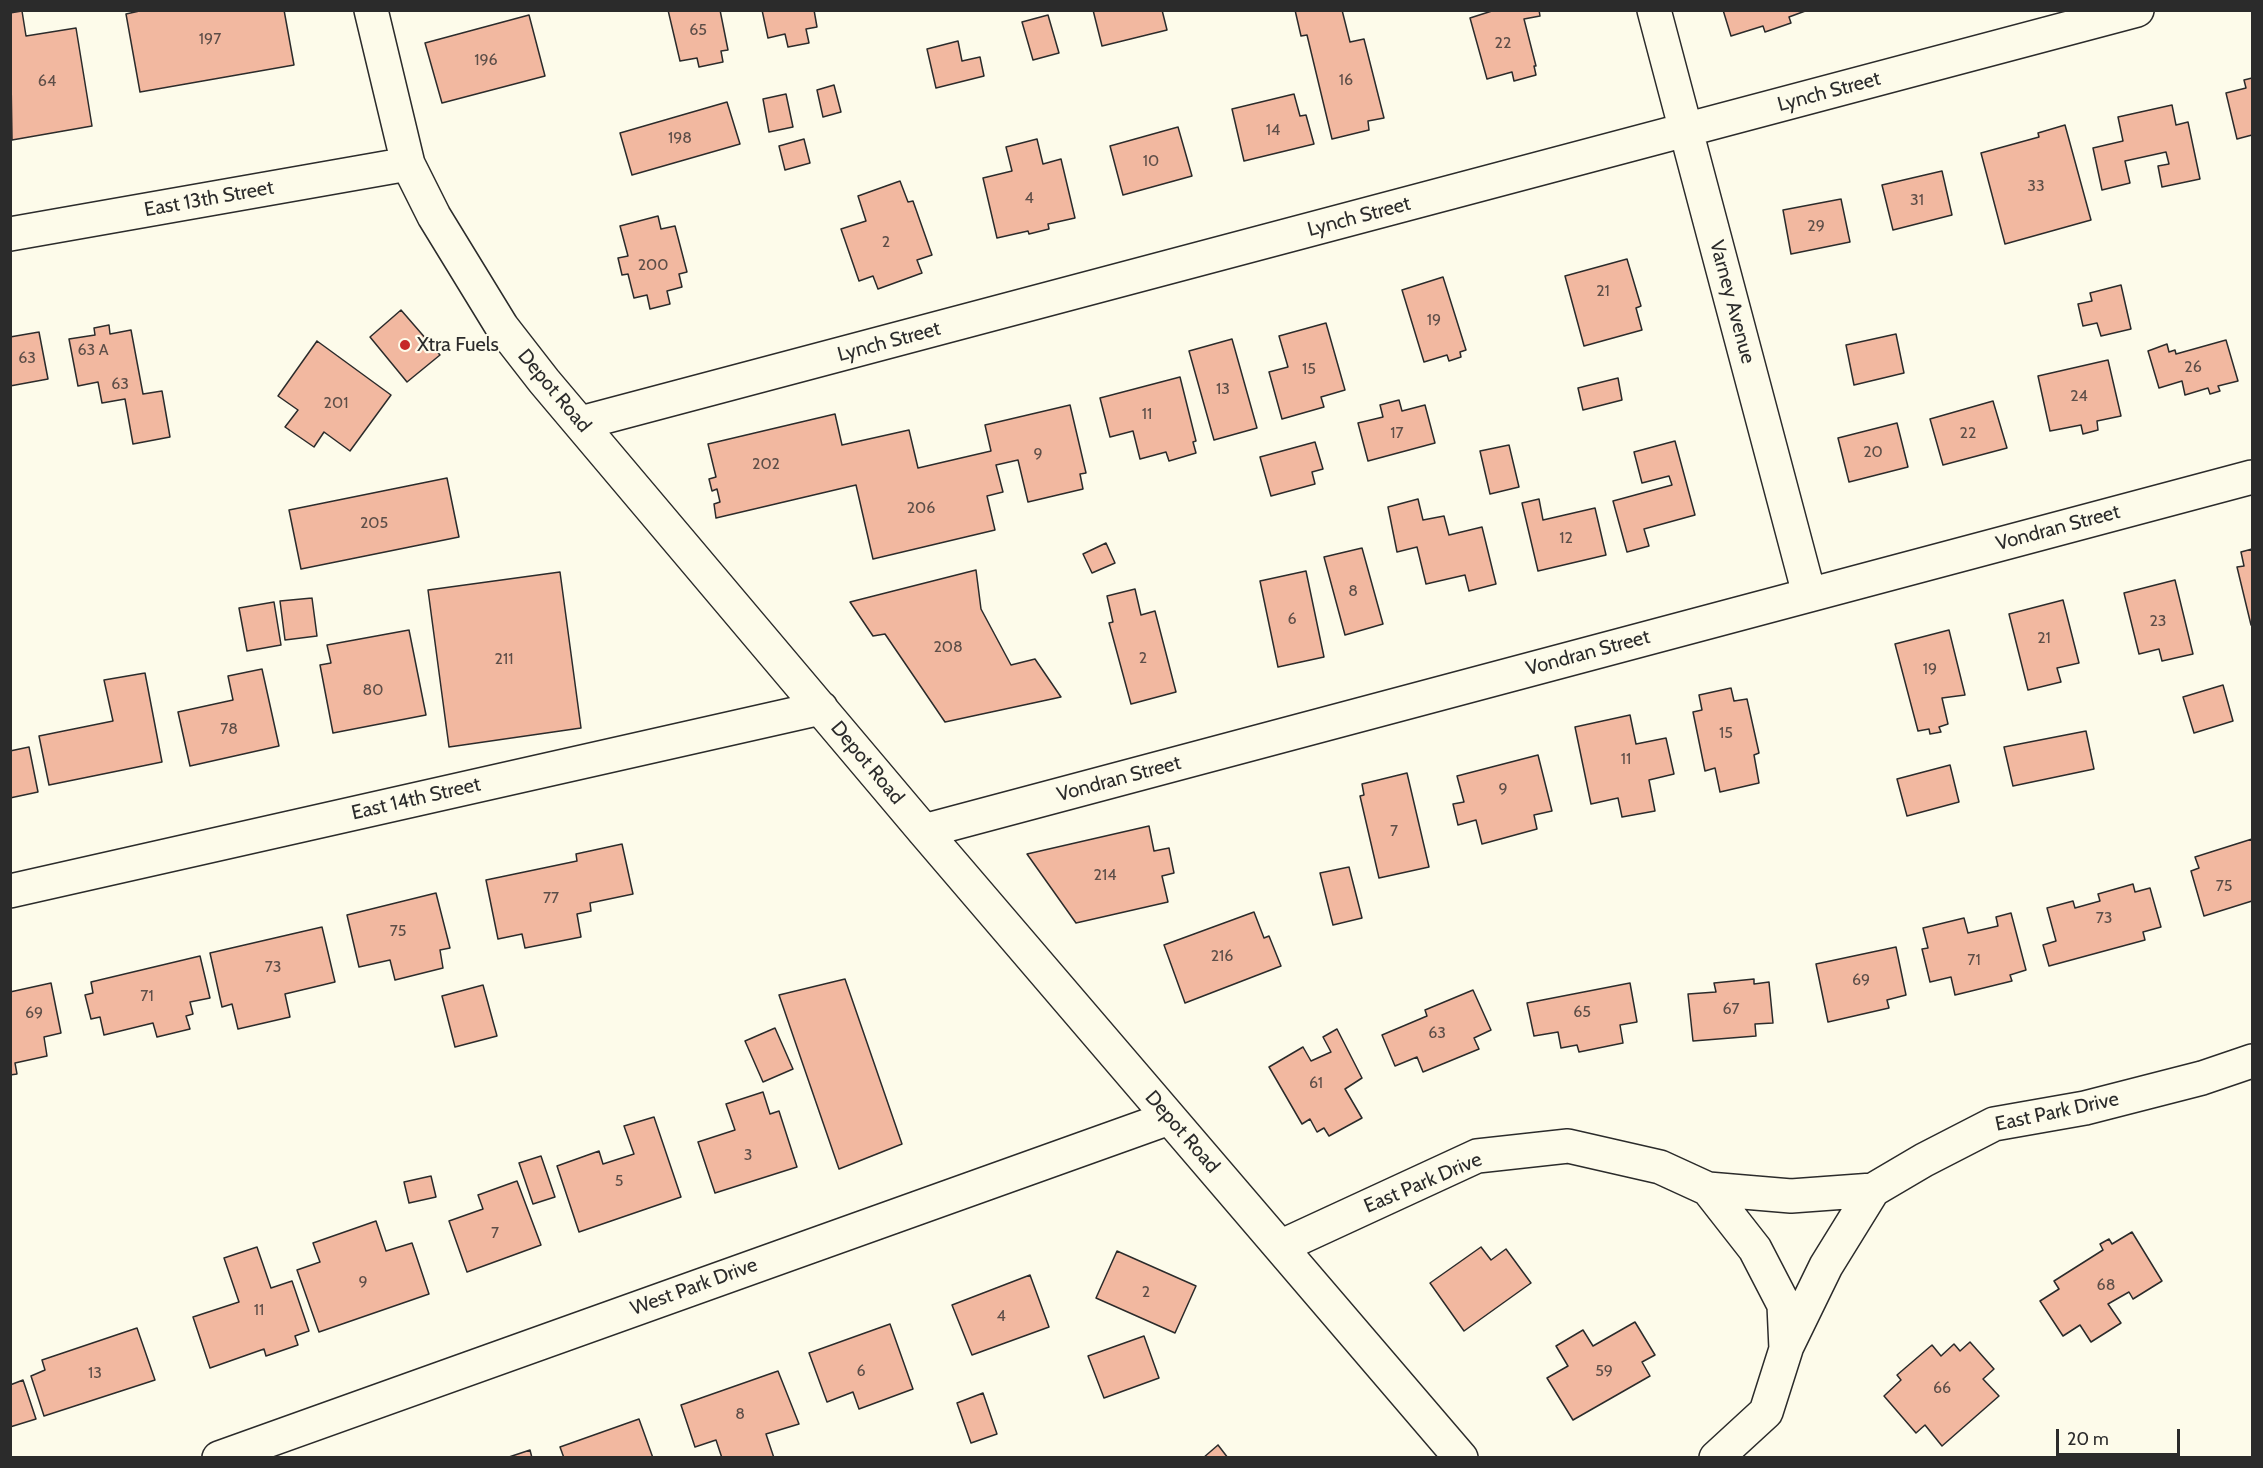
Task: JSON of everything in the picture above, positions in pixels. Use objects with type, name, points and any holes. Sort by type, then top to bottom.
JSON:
[{"type":"street","name":"Depot Road","points":[[371,10],[408,164],[434,216],[502,327],[544,381],[924,831],[1169,1118],[1282,1246],[1461,1458]]},
{"type":"street","name":"Varney Avenue","points":[[1654,10],[1809,594]]},
{"type":"street","name":"Lynch Street","points":[[581,423],[2137,10]]},
{"type":"street","name":"East 13th Street","points":[[10,234],[408,164]]},
{"type":"street","name":"Vondran Street","points":[[924,831],[2253,477]]},
{"type":"street","name":"East 14th Street","points":[[10,891],[821,708]]},
{"type":"street","name":"East Park Drive","points":[[1282,1246],[1477,1156],[1568,1146],[1660,1167],[1708,1189],[1791,1196],[1873,1190],[1924,1160],[1994,1124],[2085,1108],[2202,1078],[2253,1061]]},
{"type":"street","name":"West Park Drive","points":[[219,1458],[1169,1118]]},
{"type":"street","name":"East Park Drive","points":[[1708,1189],[1755,1249],[1784,1305],[1786,1349]]},
{"type":"street","name":"East Park Drive","points":[[1716,1458],[1766,1412],[1786,1349],[1826,1266],[1873,1190]]},
{"type":"building","points":[[144,10],[284,10],[294,65],[140,92],[126,14]]},
{"type":"building","points":[[668,10],[720,10],[728,50],[721,51],[723,62],[699,67],[697,58],[680,61]]},
{"type":"building","points":[[762,10],[814,10],[817,27],[806,29],[809,43],[788,47],[785,34],[768,38]]},
{"type":"building","points":[[1093,10],[1162,10],[1167,30],[1102,46]]},
{"type":"building","points":[[1295,10],[1342,10],[1350,42],[1364,39],[1384,118],[1368,121],[1369,130],[1332,139],[1307,35],[1301,36]]},
{"type":"building","points":[[1495,10],[1539,10],[1540,16],[1524,19],[1536,66],[1534,66],[1536,75],[1514,81],[1512,72],[1487,79],[1470,18]]},
{"type":"building","points":[[1723,10],[1808,10],[1789,17],[1791,23],[1765,32],[1763,26],[1731,36]]},
{"type":"building","points":[[22,11],[26,36],[76,28],[92,126],[12,140],[10,13]]},
{"type":"building","points":[[529,15],[545,76],[442,103],[425,43]]},
{"type":"building","points":[[1048,15],[1059,53],[1033,60],[1022,22]]},
{"type":"building","points":[[958,41],[962,61],[980,57],[984,76],[936,88],[927,49]]},
{"type":"building","points":[[2252,78],[2252,135],[2237,139],[2226,93],[2246,88],[2244,80]]},
{"type":"building","points":[[834,85],[841,112],[823,117],[817,90]]},
{"type":"building","points":[[786,94],[793,127],[769,132],[763,99]]},
{"type":"building","points":[[1294,94],[1300,116],[1306,115],[1314,144],[1244,161],[1232,109]]},
{"type":"building","points":[[727,102],[740,144],[632,175],[620,133]]},
{"type":"building","points":[[2172,105],[2176,125],[2188,122],[2200,179],[2162,187],[2158,166],[2169,164],[2166,152],[2125,161],[2130,183],[2102,190],[2093,148],[2123,141],[2118,117]]},
{"type":"building","points":[[2065,125],[2091,220],[2005,244],[1981,153],[2039,137],[2038,133]]},
{"type":"building","points":[[1178,127],[1192,176],[1123,195],[1110,146]]},
{"type":"building","points":[[804,139],[810,163],[785,170],[779,146]]},
{"type":"building","points":[[1037,139],[1043,164],[1061,159],[1075,218],[1048,224],[1049,229],[997,238],[983,178],[1012,171],[1006,147]]},
{"type":"building","points":[[1942,171],[1952,215],[1893,230],[1882,185]]},
{"type":"building","points":[[900,181],[908,202],[913,201],[932,255],[917,260],[922,273],[878,289],[873,276],[859,281],[841,229],[866,221],[858,196]]},
{"type":"building","points":[[1841,199],[1850,242],[1791,254],[1783,210]]},
{"type":"building","points":[[658,216],[661,229],[675,226],[687,272],[679,274],[682,287],[667,291],[670,304],[650,309],[647,295],[634,298],[628,274],[622,275],[618,258],[628,256],[620,226]]},
{"type":"building","points":[[1627,259],[1641,306],[1636,308],[1642,330],[1584,346],[1565,276]]},
{"type":"building","points":[[1443,277],[1466,350],[1460,352],[1461,357],[1449,361],[1447,355],[1424,362],[1402,290]]},
{"type":"building","points":[[2121,285],[2131,329],[2101,336],[2097,323],[2083,326],[2078,304],[2092,301],[2090,293]]},
{"type":"building","points":[[401,310],[440,355],[407,382],[370,337]]},
{"type":"building","points":[[1326,323],[1345,390],[1321,397],[1324,407],[1282,419],[1269,372],[1288,367],[1279,336]]},
{"type":"building","points":[[109,325],[110,334],[131,330],[143,394],[162,391],[170,437],[133,444],[125,399],[102,403],[98,382],[78,386],[69,339],[95,335],[94,328]]},
{"type":"building","points":[[39,332],[48,379],[10,386],[10,337]]},
{"type":"building","points":[[1896,334],[1904,373],[1854,385],[1846,345]]},
{"type":"building","points":[[1232,339],[1257,428],[1214,440],[1189,351]]},
{"type":"building","points":[[2226,340],[2238,381],[2218,386],[2220,391],[2210,394],[2208,388],[2185,395],[2182,381],[2159,388],[2148,351],[2167,344],[2169,352],[2175,350],[2176,354]]},
{"type":"building","points":[[317,341],[391,395],[350,451],[324,432],[314,447],[285,427],[298,410],[278,396]]},
{"type":"building","points":[[2108,360],[2121,416],[2097,421],[2098,430],[2083,434],[2081,425],[2050,431],[2038,376]]},
{"type":"building","points":[[1180,377],[1196,441],[1193,442],[1196,453],[1169,461],[1166,452],[1140,459],[1133,431],[1110,437],[1100,398]]},
{"type":"building","points":[[1618,378],[1622,400],[1583,410],[1578,388]]},
{"type":"building","points":[[1399,400],[1402,411],[1425,405],[1435,443],[1368,461],[1358,423],[1383,417],[1380,405]]},
{"type":"building","points":[[1993,401],[2007,448],[1943,465],[1930,419]]},
{"type":"building","points":[[1070,405],[1086,473],[1080,474],[1083,489],[1028,502],[1018,460],[996,465],[1003,492],[987,496],[995,530],[873,559],[856,485],[716,518],[714,504],[720,502],[717,489],[712,491],[709,479],[716,477],[708,444],[835,414],[842,445],[909,430],[918,468],[991,451],[985,425]]},
{"type":"building","points":[[1897,423],[1908,467],[1849,482],[1838,438]]},
{"type":"building","points":[[1675,441],[1695,515],[1644,529],[1649,546],[1627,552],[1613,501],[1672,485],[1669,476],[1642,483],[1634,452]]},
{"type":"building","points":[[1315,442],[1323,469],[1312,472],[1315,484],[1271,496],[1260,457]]},
{"type":"building","points":[[1509,445],[1519,487],[1490,494],[1480,451]]},
{"type":"building","points":[[447,478],[459,537],[301,569],[289,510]]},
{"type":"building","points":[[1418,499],[1423,520],[1444,516],[1449,535],[1482,527],[1496,584],[1469,591],[1465,575],[1426,584],[1417,547],[1397,552],[1388,507]]},
{"type":"building","points":[[1539,499],[1543,520],[1595,508],[1606,555],[1538,571],[1522,503]]},
{"type":"building","points":[[1106,543],[1115,563],[1092,573],[1083,554]]},
{"type":"building","points":[[1362,548],[1383,624],[1345,635],[1324,557]]},
{"type":"building","points":[[2252,549],[2251,625],[2237,567],[2244,566],[2241,552]]},
{"type":"building","points":[[976,570],[981,609],[1011,665],[1035,659],[1061,697],[945,722],[885,634],[873,636],[850,602]]},
{"type":"building","points":[[1306,571],[1324,657],[1278,667],[1260,581]]},
{"type":"building","points":[[560,572],[581,728],[449,747],[428,590]]},
{"type":"building","points":[[2175,580],[2193,654],[2162,661],[2159,649],[2139,654],[2124,593]]},
{"type":"building","points":[[1135,589],[1141,615],[1155,611],[1176,692],[1131,704],[1109,623],[1113,622],[1107,596]]},
{"type":"building","points":[[312,598],[317,636],[285,640],[280,601]]},
{"type":"building","points":[[2063,600],[2079,663],[2057,668],[2061,682],[2028,690],[2009,614]]},
{"type":"building","points":[[274,602],[281,645],[247,651],[239,608]]},
{"type":"building","points":[[409,630],[426,715],[333,733],[320,665],[331,663],[327,645]]},
{"type":"building","points":[[1949,630],[1965,695],[1942,698],[1948,724],[1939,727],[1941,732],[1930,734],[1929,729],[1918,731],[1895,644]]},
{"type":"building","points":[[262,669],[279,746],[190,766],[178,712],[233,700],[228,676]]},
{"type":"building","points":[[145,673],[162,762],[49,785],[39,736],[113,721],[104,680]]},
{"type":"building","points":[[2223,685],[2233,721],[2194,733],[2183,697]]},
{"type":"building","points":[[1731,688],[1734,701],[1747,699],[1759,753],[1754,755],[1759,783],[1720,792],[1715,768],[1705,771],[1693,712],[1702,710],[1699,695]]},
{"type":"building","points":[[1630,715],[1636,744],[1666,738],[1674,774],[1649,780],[1655,811],[1622,817],[1618,798],[1591,804],[1575,727]]},
{"type":"building","points":[[2086,731],[2094,769],[2013,786],[2004,747]]},
{"type":"building","points":[[29,747],[38,792],[10,798],[10,751]]},
{"type":"building","points":[[1538,755],[1552,811],[1534,815],[1537,829],[1482,844],[1476,820],[1458,825],[1453,804],[1464,802],[1457,776]]},
{"type":"building","points":[[1950,765],[1959,802],[1907,816],[1897,779]]},
{"type":"building","points":[[1407,773],[1429,867],[1379,878],[1360,796],[1364,795],[1362,784]]},
{"type":"building","points":[[1149,826],[1154,851],[1169,848],[1174,873],[1162,876],[1168,902],[1076,923],[1027,854]]},
{"type":"building","points":[[2252,839],[2252,901],[2204,916],[2191,871],[2199,868],[2195,857]]},
{"type":"building","points":[[622,844],[633,894],[590,903],[591,911],[577,914],[581,937],[525,948],[522,934],[498,939],[486,880],[577,861],[576,854]]},
{"type":"building","points":[[1349,867],[1362,918],[1333,925],[1320,873]]},
{"type":"building","points":[[2133,884],[2135,892],[2150,888],[2161,927],[2143,932],[2145,940],[2049,966],[2043,945],[2056,941],[2047,908],[2073,901],[2075,908],[2100,901],[2098,894]]},
{"type":"building","points":[[436,893],[450,948],[440,950],[443,968],[395,980],[390,960],[359,967],[347,915]]},
{"type":"building","points":[[1254,912],[1264,938],[1269,936],[1281,966],[1185,1003],[1164,945]]},
{"type":"building","points":[[2011,913],[2026,970],[2010,975],[2012,981],[1955,995],[1951,977],[1930,982],[1922,949],[1928,948],[1923,928],[1964,918],[1968,933],[1998,926],[1996,917]]},
{"type":"building","points":[[322,927],[335,982],[285,994],[290,1017],[238,1029],[232,1004],[222,1007],[210,953]]},
{"type":"building","points":[[1896,947],[1906,995],[1887,1000],[1889,1008],[1828,1022],[1816,964]]},
{"type":"building","points":[[200,956],[210,998],[190,1002],[193,1014],[186,1016],[190,1029],[157,1037],[153,1023],[104,1035],[100,1017],[91,1019],[85,995],[93,993],[91,982]]},
{"type":"building","points":[[845,979],[902,1144],[839,1169],[779,995]]},
{"type":"building","points":[[1754,979],[1754,984],[1769,982],[1773,1023],[1755,1024],[1756,1036],[1693,1041],[1688,994],[1716,992],[1714,983]]},
{"type":"building","points":[[51,983],[61,1033],[44,1037],[47,1056],[15,1063],[17,1074],[10,1075],[10,992]]},
{"type":"building","points":[[1630,983],[1637,1022],[1620,1025],[1623,1043],[1579,1052],[1577,1045],[1561,1048],[1558,1032],[1534,1036],[1527,1003]]},
{"type":"building","points":[[483,985],[497,1036],[455,1047],[442,996]]},
{"type":"building","points":[[1473,990],[1491,1030],[1474,1038],[1479,1049],[1423,1072],[1417,1057],[1395,1066],[1382,1035],[1427,1016],[1425,1010]]},
{"type":"building","points":[[775,1028],[793,1069],[763,1082],[745,1041]]},
{"type":"building","points":[[1337,1029],[1362,1078],[1345,1089],[1362,1118],[1329,1136],[1324,1128],[1317,1132],[1310,1119],[1302,1124],[1269,1067],[1303,1047],[1311,1061],[1331,1052],[1323,1037]]},
{"type":"building","points":[[763,1092],[770,1114],[779,1111],[797,1167],[715,1193],[698,1142],[735,1130],[726,1104]]},
{"type":"building","points":[[654,1117],[681,1197],[579,1232],[557,1166],[599,1151],[603,1164],[634,1154],[624,1126]]},
{"type":"building","points":[[541,1156],[555,1197],[533,1204],[519,1163]]},
{"type":"building","points":[[431,1176],[436,1197],[409,1203],[404,1182]]},
{"type":"building","points":[[517,1181],[541,1245],[467,1272],[449,1221],[483,1209],[478,1195]]},
{"type":"building","points":[[376,1221],[386,1251],[412,1243],[429,1294],[319,1332],[297,1270],[320,1262],[313,1243]]},
{"type":"building","points":[[2132,1232],[2162,1281],[2133,1299],[2129,1292],[2108,1304],[2121,1323],[2091,1342],[2080,1325],[2063,1336],[2040,1301],[2059,1289],[2054,1281],[2103,1250],[2100,1244],[2109,1239],[2112,1244]]},
{"type":"building","points":[[257,1247],[271,1288],[292,1281],[309,1331],[295,1336],[298,1345],[266,1356],[264,1349],[210,1368],[193,1317],[239,1302],[224,1258]]},
{"type":"building","points":[[1481,1247],[1491,1260],[1506,1249],[1531,1283],[1464,1331],[1430,1283]]},
{"type":"building","points":[[1117,1251],[1196,1286],[1175,1333],[1096,1298]]},
{"type":"building","points":[[1030,1275],[1049,1327],[972,1355],[952,1305]]},
{"type":"building","points":[[1635,1322],[1655,1355],[1642,1362],[1650,1376],[1573,1420],[1547,1378],[1568,1366],[1556,1346],[1583,1330],[1593,1346]]},
{"type":"building","points":[[890,1324],[913,1389],[859,1409],[853,1392],[827,1402],[809,1353]]},
{"type":"building","points":[[137,1328],[155,1380],[44,1416],[31,1376],[45,1370],[42,1360]]},
{"type":"building","points":[[1144,1336],[1159,1378],[1104,1398],[1088,1356]]},
{"type":"building","points":[[1970,1342],[1994,1369],[1983,1379],[1999,1396],[1942,1446],[1925,1425],[1916,1433],[1884,1396],[1901,1380],[1897,1375],[1932,1345],[1941,1356],[1954,1344],[1960,1351]]},
{"type":"building","points":[[778,1371],[799,1424],[766,1434],[774,1458],[722,1458],[716,1440],[695,1447],[681,1405]]},
{"type":"building","points":[[23,1380],[36,1419],[10,1427],[10,1385]]},
{"type":"building","points":[[983,1393],[997,1434],[971,1443],[957,1403]]},
{"type":"building","points":[[639,1419],[653,1458],[564,1458],[560,1447]]},
{"type":"building","points":[[1218,1445],[1228,1458],[1203,1458]]},
{"type":"building","points":[[530,1450],[532,1458],[506,1458]]},
{"type":"place","name":"Xtra Fuels","points":[[405,345]]}]
